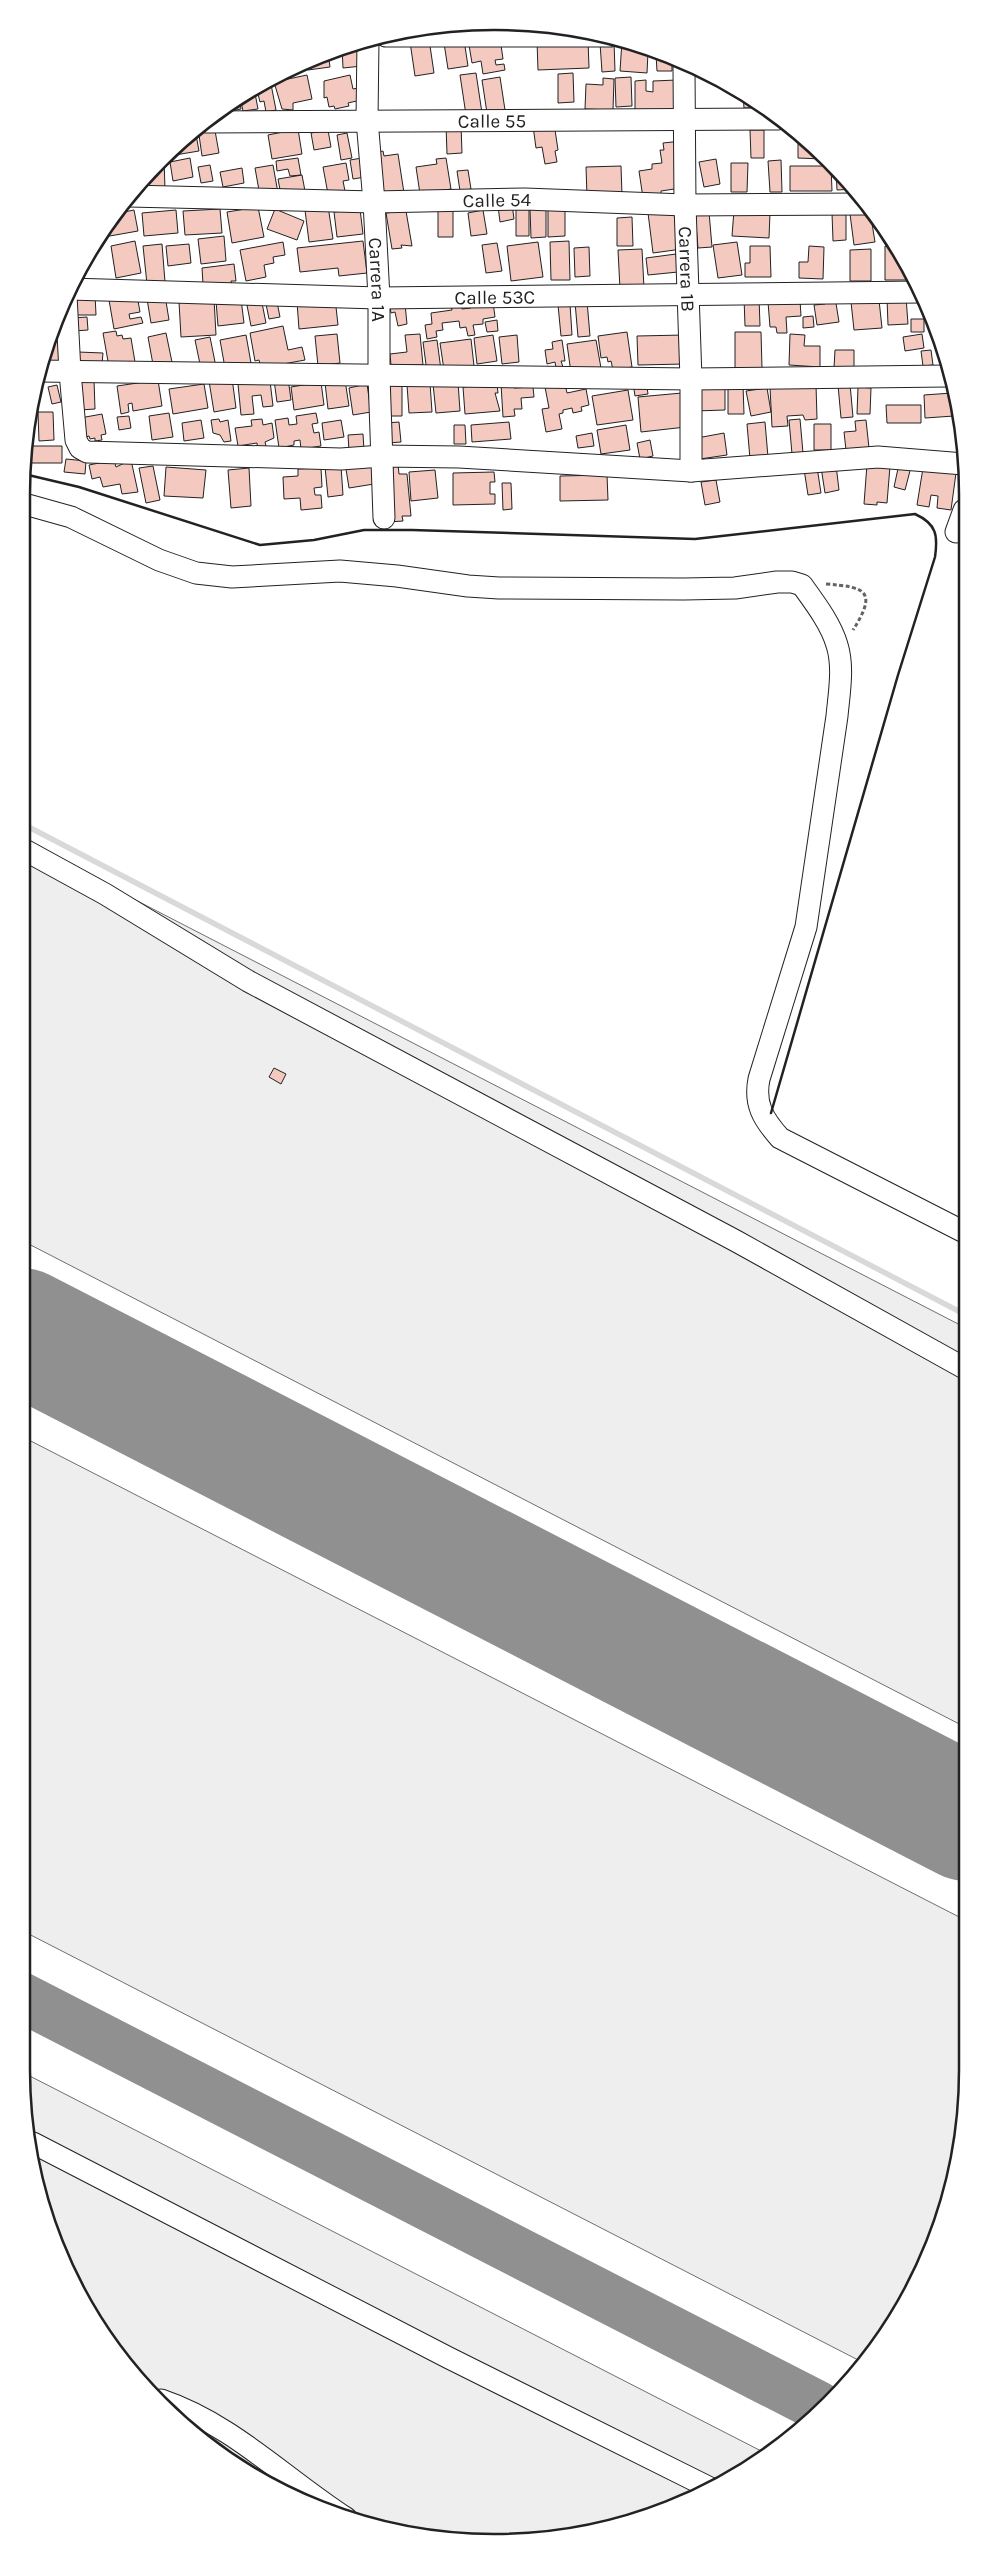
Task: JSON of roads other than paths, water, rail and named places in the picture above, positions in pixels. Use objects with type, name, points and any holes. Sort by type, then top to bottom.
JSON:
[{"type":"street","points":[[422,36],[567,36]]},
{"type":"street","name":"Carrera 1A","points":[[368,48],[367,120],[379,298],[379,376],[384,518]]},
{"type":"street","name":"Carrera 1B","points":[[684,71],[684,205],[691,379],[691,470]]},
{"type":"street","name":"Calle 55","points":[[218,122],[768,119]]},
{"type":"street","name":"Calle 54","points":[[138,196],[374,202],[525,199],[684,205],[857,204]]},
{"type":"street","name":"Calle 53C","points":[[78,289],[205,291],[379,298],[912,292]]},
{"type":"street","points":[[67,313],[76,440],[80,448],[87,452],[341,459],[382,456],[460,457],[691,470],[878,457],[958,464]]},
{"type":"street","points":[[47,371],[691,379],[943,376]]},
{"type":"street","points":[[30,506],[71,518],[177,568],[196,574],[232,577],[340,570],[499,588],[735,588],[777,582],[792,582],[802,585],[832,632],[838,651],[840,682],[834,748],[806,927],[759,1079],[756,1093],[758,1104],[764,1121],[780,1138],[959,1229]]},
{"type":"street","points":[[956,532],[959,524]]},
{"type":"street","points":[[30,853],[105,894],[248,981],[736,1242],[959,1365]]},
{"type":"street","points":[[36,2144],[440,2353],[703,2484]]},
{"type":"street","points":[[173,2405],[196,2414],[246,2444],[323,2501]]},
{"type":"waterway","points":[[30,828],[959,1311]]}]
